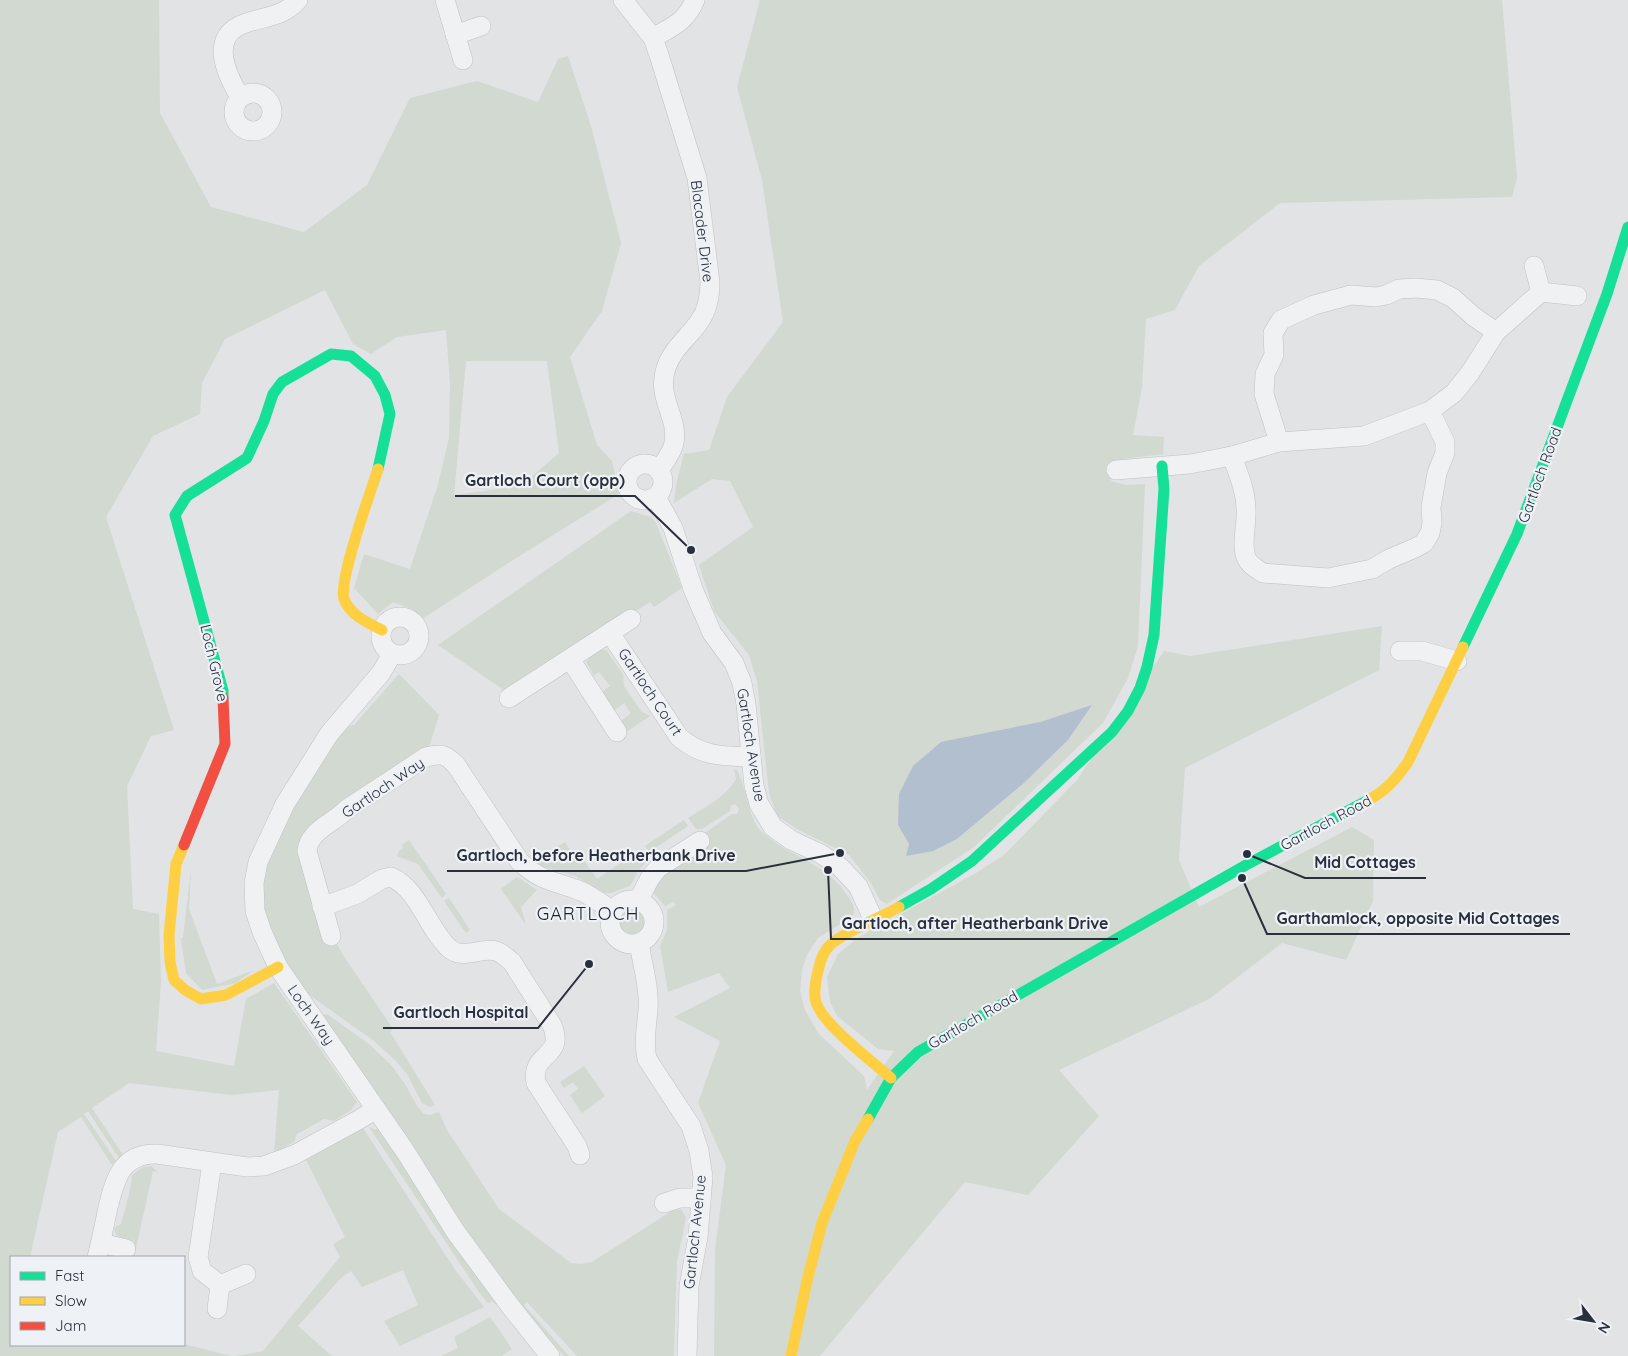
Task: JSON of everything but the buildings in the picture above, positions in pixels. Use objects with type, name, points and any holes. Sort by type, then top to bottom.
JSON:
[{"type":"street","points":[[240,97],[229,79],[223,60],[224,46],[228,37],[234,29],[244,23],[287,11],[298,0]]},
{"type":"street","points":[[445,0],[463,60]]},
{"type":"street","name":"Blacader Drive","points":[[623,0],[653,38],[697,178],[710,282],[710,296],[699,322],[673,352],[666,368],[662,384],[665,401],[673,423],[674,442],[670,454],[659,470]]},
{"type":"street","points":[[653,38],[682,22],[690,13],[695,0]]},
{"type":"street","points":[[456,34],[481,26]]},
{"type":"street","name":"Gartloch Road","points":[[791,1356],[822,1223],[855,1141],[891,1078],[918,1052],[1246,866],[1378,795],[1398,777],[1408,762],[1518,534],[1607,294],[1628,227]]},
{"type":"street","points":[[1534,266],[1542,292]]},
{"type":"street","points":[[1279,442],[1264,394],[1265,374],[1274,355],[1273,333],[1281,320],[1314,305],[1351,295],[1376,297],[1399,289],[1416,288],[1437,290],[1453,298],[1473,316],[1496,332]]},
{"type":"street","points":[[1116,470],[1190,464],[1232,456],[1279,442],[1364,436],[1430,411],[1454,392],[1470,373],[1496,332],[1542,292],[1577,296]]},
{"type":"street","name":"Loch Grove","points":[[278,967],[226,995],[201,999],[185,990],[174,980],[169,935],[176,864],[225,744],[223,691],[176,515],[187,496],[246,458],[264,421],[273,394],[282,382],[331,354],[351,356],[375,376],[385,395],[390,414],[380,461],[345,574],[344,598],[360,618],[382,630]]},
{"type":"street","points":[[1232,456],[1243,488],[1246,509],[1244,549],[1246,560],[1263,573],[1328,578],[1372,569],[1424,543],[1430,533],[1432,524],[1431,506],[1437,473],[1445,453],[1445,442],[1430,411]]},
{"type":"street","points":[[646,463],[653,465],[659,470],[663,476],[663,484],[661,492],[656,497],[642,500],[630,494],[626,481],[632,468],[646,463]]},
{"type":"street","points":[[891,1078],[831,1025],[821,1013],[815,1000],[820,960],[829,946],[842,936],[874,921],[931,889],[972,861],[1112,732],[1128,711],[1140,688],[1154,635],[1164,489],[1162,466]]},
{"type":"street","name":"Gartloch Avenue","points":[[656,497],[673,528],[693,589],[712,633],[734,662],[742,684],[746,704],[754,786],[759,804],[773,827],[791,840],[821,854],[840,867],[858,886],[874,921]]},
{"type":"street","points":[[401,616],[413,621],[417,626],[420,638],[415,649],[404,655],[392,654],[381,642],[382,630],[389,620],[401,616]]},
{"type":"street","name":"Gartloch Court","points":[[509,698],[631,619]]},
{"type":"street","name":"Gartloch Court","points":[[610,633],[679,737],[712,755],[751,756]]},
{"type":"street","points":[[1400,651],[1422,651],[1457,661]]},
{"type":"street","name":"Loch Way","points":[[392,654],[381,673],[329,734],[285,804],[258,862],[254,883],[255,910],[262,932],[278,967],[405,1151],[454,1231],[513,1311],[550,1356]]},
{"type":"street","points":[[570,658],[617,721]]},
{"type":"street","name":"Gartloch Way","points":[[331,936],[307,851],[311,838],[339,818],[347,809],[426,757],[436,754],[443,755],[456,765],[520,862],[532,873],[543,879],[584,893],[613,911]]},
{"type":"street","points":[[638,901],[650,878],[658,868],[700,841]]},
{"type":"street","points":[[322,907],[357,894],[382,879],[393,878],[404,885],[445,943],[455,952],[463,954],[482,950],[495,951],[504,955],[512,962],[552,1025],[556,1036],[556,1043],[552,1050],[537,1065],[534,1075],[536,1083],[577,1146],[580,1155]]},
{"type":"street","points":[[638,901],[650,909],[653,915],[654,922],[650,935],[639,943],[631,944],[617,939],[610,926],[610,918],[613,911],[624,902],[638,901]]},
{"type":"street","name":"Gartloch Avenue","points":[[639,943],[648,1003],[644,1046],[647,1059],[691,1126],[699,1151],[703,1177],[698,1237],[688,1286],[687,1356]]},
{"type":"street","points":[[126,1249],[99,1250],[116,1178],[123,1167],[134,1158],[146,1154],[157,1154],[247,1167],[264,1166],[279,1162],[311,1146],[376,1109]]},
{"type":"street","points":[[212,1163],[198,1257],[202,1271],[220,1285]]},
{"type":"street","points":[[664,1203],[680,1198],[702,1198]]},
{"type":"street","points":[[220,1285],[246,1274]]},
{"type":"street","points":[[216,1309],[220,1285]]},
{"type":"shaded area","points":[[0,0],[159,0],[160,113],[211,207],[304,232],[367,185],[410,98],[477,81],[538,102],[558,59],[568,56],[591,126],[621,243],[602,311],[570,357],[597,445],[612,461],[619,494],[422,619],[412,609],[393,602],[378,614],[354,588],[364,554],[410,569],[437,488],[449,438],[450,384],[446,330],[397,337],[371,354],[353,344],[325,290],[225,339],[202,383],[200,414],[153,436],[106,517],[174,730],[151,736],[127,786],[133,909],[159,914],[161,982],[156,1051],[234,1066],[246,999],[274,983],[357,1102],[351,1110],[334,1121],[324,1119],[297,1134],[294,1142],[274,1153],[279,1090],[232,1095],[129,1083],[92,1108],[123,1155],[119,1158],[88,1111],[84,1114],[116,1161],[112,1165],[81,1117],[58,1132],[30,1256],[10,1256],[10,1346],[185,1346],[185,1344],[231,1356],[0,1356]],"holes":[[[466,361],[547,361],[559,453],[521,486],[454,495]]]},
{"type":"shaded area","points":[[760,0],[1502,0],[1517,178],[1512,197],[1280,203],[1199,266],[1175,310],[1146,319],[1142,387],[1133,435],[1164,437],[1163,454],[1116,460],[1111,481],[1126,485],[1145,484],[1138,646],[1128,678],[1103,723],[974,847],[887,904],[880,900],[871,883],[849,855],[797,829],[777,816],[769,793],[757,681],[749,655],[714,611],[699,565],[753,527],[730,481],[712,479],[674,503],[677,480],[684,454],[709,450],[727,397],[783,322],[762,180],[737,87]],"holes":[[[1091,706],[1068,740],[1024,783],[957,839],[906,856],[909,844],[898,825],[1000,731],[1040,722]]]},
{"type":"shaded area","points":[[631,511],[651,517],[656,523],[682,588],[654,607],[650,602],[507,692],[438,645]]},
{"type":"shaded area","points":[[1382,626],[1379,670],[1185,768],[1179,860],[1199,907],[1352,827],[1374,840],[1373,901],[1346,960],[1282,943],[1209,999],[1059,1070],[1099,1116],[1028,1195],[965,1182],[820,1356],[714,1356],[715,1250],[726,1165],[698,1103],[720,1041],[674,1017],[730,988],[719,973],[668,992],[660,946],[667,930],[667,910],[676,905],[674,902],[665,906],[652,891],[653,882],[700,834],[705,833],[732,814],[737,814],[739,809],[735,804],[731,806],[730,811],[702,829],[696,829],[688,818],[727,791],[736,779],[734,769],[737,770],[751,814],[761,832],[783,848],[832,877],[849,898],[854,908],[853,916],[818,938],[807,955],[802,970],[800,991],[805,1010],[818,1033],[864,1076],[867,1090],[894,1051],[878,1049],[837,1016],[830,1002],[827,977],[838,954],[857,938],[976,873],[1005,854],[1077,780],[1164,651],[1190,656]]},
{"type":"shaded area","points":[[606,650],[623,674],[624,686],[641,711],[650,716],[614,740],[622,720],[631,713],[624,703],[615,710],[611,709],[600,693],[610,686],[599,672],[594,675],[586,662],[592,655]]},
{"type":"shaded area","points":[[399,674],[439,715],[428,750],[300,851],[325,943],[336,942],[393,1029],[390,1032],[435,1105],[430,1107],[422,1103],[407,1074],[395,1060],[374,1041],[308,994],[288,966],[267,930],[262,909],[263,872],[276,838],[314,769],[346,726],[354,725]]},
{"type":"shaded area","points":[[684,820],[688,826],[649,852],[645,846]]},
{"type":"shaded area","points":[[409,840],[446,894],[442,898],[418,864],[397,856],[403,848],[402,845]]},
{"type":"shaded area","points":[[565,842],[572,853],[576,850],[597,879],[641,849],[648,860],[638,871],[630,886],[611,893],[605,893],[575,876],[534,864],[530,857],[533,855],[538,860]]},
{"type":"shaded area","points":[[191,870],[189,909],[217,984],[254,970],[236,983],[202,990],[186,973],[181,939],[183,937]]},
{"type":"shaded area","points":[[517,877],[537,890],[521,907],[526,925],[501,889]]},
{"type":"shaded area","points":[[449,898],[470,930],[466,933],[444,901]]},
{"type":"shaded area","points":[[633,909],[642,913],[646,922],[642,931],[633,935],[624,931],[620,922],[624,913]]},
{"type":"shaded area","points":[[327,1014],[369,1044],[391,1065],[424,1114],[430,1115],[439,1112],[447,1130],[499,1209],[571,1263],[592,1262],[673,1210],[681,1209],[686,1218],[677,1261],[674,1356],[577,1356],[527,1302],[524,1305],[569,1356],[564,1356],[492,1274],[322,1015]]},
{"type":"shaded area","points":[[584,1066],[605,1096],[582,1113],[570,1095],[578,1089],[573,1082],[564,1088],[560,1082]]},
{"type":"shaded area","points":[[369,1127],[375,1130],[380,1127],[498,1303],[496,1305],[492,1301],[488,1303],[479,1292]]},
{"type":"shaded area","points":[[363,1128],[456,1271],[484,1307],[400,1346],[384,1321],[418,1305],[403,1270],[362,1287],[351,1271],[341,1278],[298,1326],[332,1356],[236,1356],[263,1351],[340,1257],[333,1244],[345,1237],[306,1160]]},
{"type":"shaded area","points":[[151,1166],[158,1172],[153,1171],[134,1256],[132,1256],[134,1241],[117,1236],[114,1228],[121,1224],[130,1191],[132,1175],[143,1167]]},
{"type":"shaded area","points":[[490,1317],[512,1349],[502,1356],[441,1356],[458,1348],[454,1337]]},
{"type":"water","points":[[1092,705],[1068,740],[1024,783],[957,839],[933,851],[906,856],[909,844],[898,825],[899,794],[913,766],[941,742],[1040,722]]},
{"type":"traffic: fast","points":[[1463,647],[1517,534],[1607,294],[1628,227]]},
{"type":"traffic: fast","points":[[223,698],[223,691],[175,515],[187,496],[247,458],[264,421],[273,394],[282,382],[331,354],[351,356],[375,376],[385,395],[390,414],[378,469]]},
{"type":"traffic: fast","points":[[899,907],[931,889],[972,861],[1112,732],[1128,711],[1140,688],[1154,635],[1164,489],[1162,466]]},
{"type":"traffic: fast","points":[[868,1119],[891,1078],[918,1052],[1246,865],[1370,799]]},
{"type":"traffic: slow","points":[[378,469],[350,556],[343,589],[344,599],[350,610],[382,630]]},
{"type":"traffic: slow","points":[[1370,799],[1391,783],[1408,762],[1463,647]]},
{"type":"traffic: slow","points":[[184,845],[176,864],[169,935],[170,962],[174,980],[185,990],[201,999],[226,995],[278,967]]},
{"type":"traffic: slow","points":[[891,1078],[828,1021],[816,1002],[815,991],[821,960],[831,944],[854,929],[899,907]]},
{"type":"traffic: slow","points":[[791,1356],[822,1223],[855,1141],[868,1119]]},
{"type":"traffic: jam","points":[[184,845],[225,744],[223,698]]},
{"type":"place","name":"Gartloch Court (opp)","points":[[691,550]]},
{"type":"place","name":"Gartloch, before Heatherbank Drive","points":[[840,853]]},
{"type":"place","name":"Mid Cottages","points":[[1247,854]]},
{"type":"place","name":"Gartloch, after Heatherbank Drive","points":[[828,870]]},
{"type":"place","name":"Garthamlock, opposite Mid Cottages","points":[[1242,878]]},
{"type":"place","name":"Gartloch Hospital","points":[[589,964]]},
{"type":"district","name":"GARTLOCH","points":[[588,914]]}]
